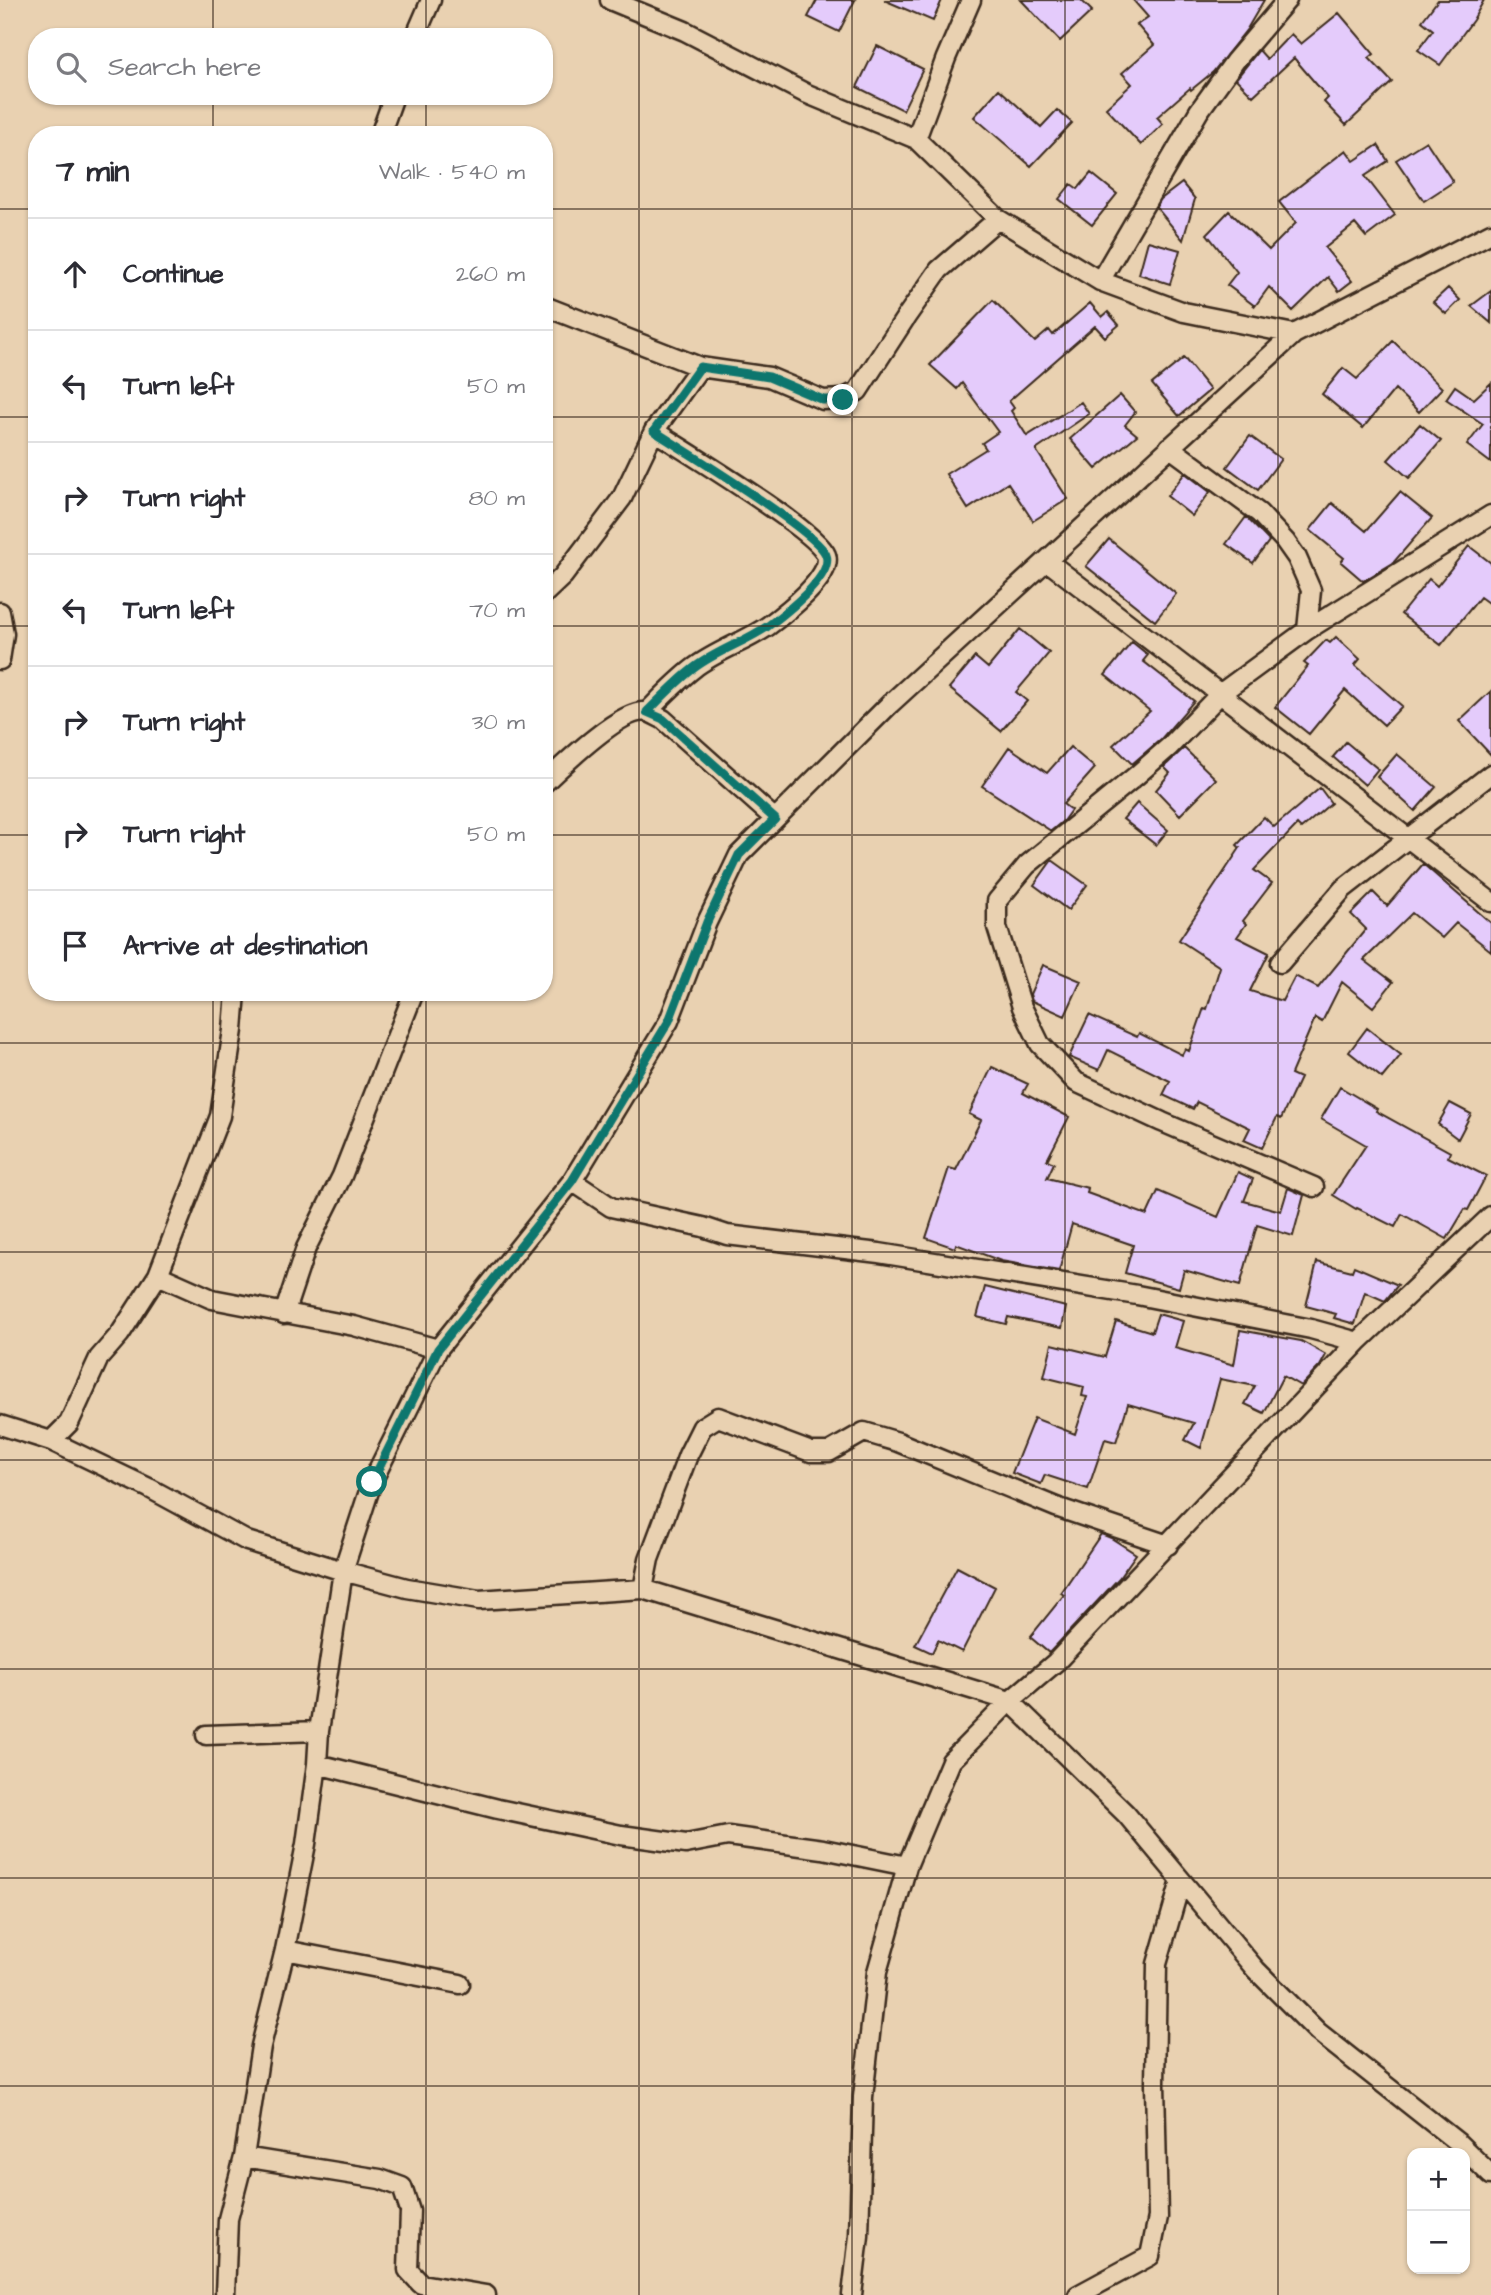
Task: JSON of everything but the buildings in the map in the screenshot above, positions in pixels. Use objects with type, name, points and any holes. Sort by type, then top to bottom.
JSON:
[{"type":"street","points":[[419,28],[431,0]]},
{"type":"street","points":[[610,0],[685,31],[805,93],[916,139],[998,219],[1100,281],[1184,312],[1294,334]]},
{"type":"street","points":[[916,139],[971,0]]},
{"type":"street","points":[[1100,281],[1199,111],[1235,61],[1287,0]]},
{"type":"street","points":[[383,126],[391,105]]},
{"type":"street","points":[[553,310],[700,367],[769,377],[823,400],[843,400],[858,391],[939,270],[998,219]]},
{"type":"street","points":[[225,2295],[228,2219],[244,2157],[261,2046],[285,1950],[306,1844],[319,1731],[343,1571],[372,1482],[438,1349],[572,1181],[669,1021],[707,922],[739,855],[890,704],[1294,334],[1491,233]]},
{"type":"street","points":[[553,585],[622,498],[654,431],[700,367]]},
{"type":"street","points":[[647,712],[694,667],[767,626],[807,592],[825,572],[828,563],[826,552],[804,530],[654,431]]},
{"type":"street","points":[[1169,447],[1259,513],[1285,541],[1297,558],[1311,590],[1307,630]]},
{"type":"street","points":[[1314,1187],[1076,1082],[1040,1044],[1023,1007],[997,927],[997,901],[1027,865],[1161,754],[1221,693],[1307,630],[1491,515]]},
{"type":"street","points":[[1047,561],[1491,902]]},
{"type":"street","points":[[0,612],[4,634],[0,660]]},
{"type":"street","points":[[553,775],[606,730],[638,712],[647,712],[663,719],[775,819]]},
{"type":"street","points":[[1280,963],[1343,889],[1491,774]]},
{"type":"street","points":[[51,1441],[69,1423],[99,1358],[120,1334],[158,1275],[219,1115],[235,1001]]},
{"type":"street","points":[[284,1314],[306,1248],[342,1177],[410,1001]]},
{"type":"street","points":[[572,1181],[611,1207],[703,1227],[727,1235],[879,1253],[1137,1295],[1311,1329],[1358,1342]]},
{"type":"street","points":[[852,2295],[859,2236],[863,2097],[877,1972],[907,1866],[951,1761],[1056,1661],[1358,1342],[1491,1216]]},
{"type":"street","points":[[158,1275],[212,1299],[354,1325],[438,1349]]},
{"type":"street","points":[[643,1589],[649,1559],[688,1455],[702,1427],[718,1417],[811,1451],[829,1452],[864,1432],[1056,1507],[1168,1545]]},
{"type":"street","points":[[0,1425],[51,1441],[149,1488],[247,1541],[343,1571],[407,1588],[479,1600],[643,1589],[1010,1702],[1126,1814],[1256,1970],[1318,2032],[1457,2142],[1491,2175]]},
{"type":"street","points":[[206,1735],[319,1731]]},
{"type":"street","points":[[317,1764],[498,1809],[621,1835],[686,1844],[728,1836],[823,1849],[907,1866]]},
{"type":"street","points":[[1078,2295],[1150,2256],[1157,2217],[1157,1964],[1181,1881]]},
{"type":"street","points":[[285,1950],[460,1984]]},
{"type":"street","points":[[244,2157],[380,2179],[402,2187],[410,2211],[408,2270],[421,2284],[486,2295]]},
{"type":"route","points":[[372,1482],[438,1349],[572,1181],[669,1021],[707,922],[739,855],[775,819],[663,719],[647,712],[694,667],[767,626],[807,592],[825,572],[828,563],[826,552],[804,530],[654,431],[700,367],[769,377],[823,400],[843,400]]}]
